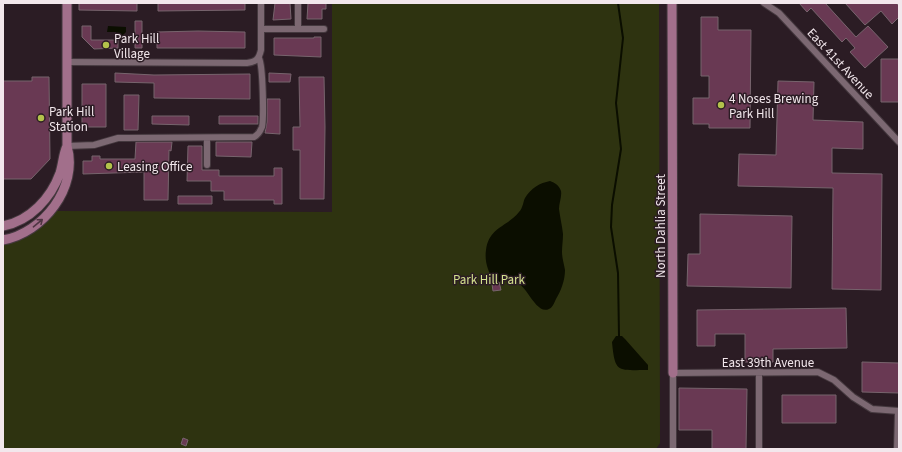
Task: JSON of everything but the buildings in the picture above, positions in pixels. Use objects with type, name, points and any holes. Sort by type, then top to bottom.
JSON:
[{"type":"street","points":[[3,240],[19,235],[43,219],[58,201],[64,190],[68,176],[70,154],[67,146],[67,3]]},
{"type":"street","points":[[67,146],[94,145],[122,138],[250,138],[256,136],[261,130],[262,124],[262,70],[259,58],[261,50],[261,3]]},
{"type":"street","points":[[298,3],[298,29]]},
{"type":"street","name":"North Dahlia Street","points":[[672,3],[673,449]]},
{"type":"street","name":"East 41st Avenue","points":[[764,3],[779,13],[899,142]]},
{"type":"street","points":[[261,29],[324,29]]},
{"type":"street","points":[[66,62],[247,63],[259,58]]},
{"type":"street","points":[[207,138],[207,165]]},
{"type":"street","points":[[3,226],[29,214],[45,200],[57,182],[64,152],[67,146]]},
{"type":"street","points":[[759,372],[759,449]]},
{"type":"street","name":"East 39th Avenue","points":[[673,373],[818,372],[834,380],[853,397],[872,409],[898,410]]},
{"type":"street","points":[[897,449],[898,410]]},
{"type":"green space","name":"Park Hill Park","points":[[332,3],[659,3],[660,443],[656,449],[3,449],[3,245],[14,241],[56,211],[332,212]]},
{"type":"shaded area","points":[[108,26],[126,27],[126,32],[123,35],[116,35],[116,32],[107,32]]},
{"type":"shaded area","points":[[550,181],[557,184],[561,191],[559,209],[563,234],[562,254],[565,274],[561,289],[552,307],[549,309],[543,309],[538,306],[515,281],[508,279],[499,282],[493,279],[487,267],[486,253],[491,236],[519,212],[530,191],[543,183]]},
{"type":"shaded area","points":[[616,336],[622,336],[625,339],[648,365],[648,370],[624,370],[617,365],[612,342]]},
{"type":"waterway","points":[[618,3],[623,38],[616,103],[621,149],[612,205],[611,227],[618,273],[619,336]]},
{"type":"place","name":"Park Hill Village","points":[[106,45]]},
{"type":"place","name":"4 Noses Brewing Park Hill","points":[[721,105]]},
{"type":"place","name":"Park Hill Station","points":[[41,118]]},
{"type":"place","name":"Leasing Office","points":[[109,166]]}]
